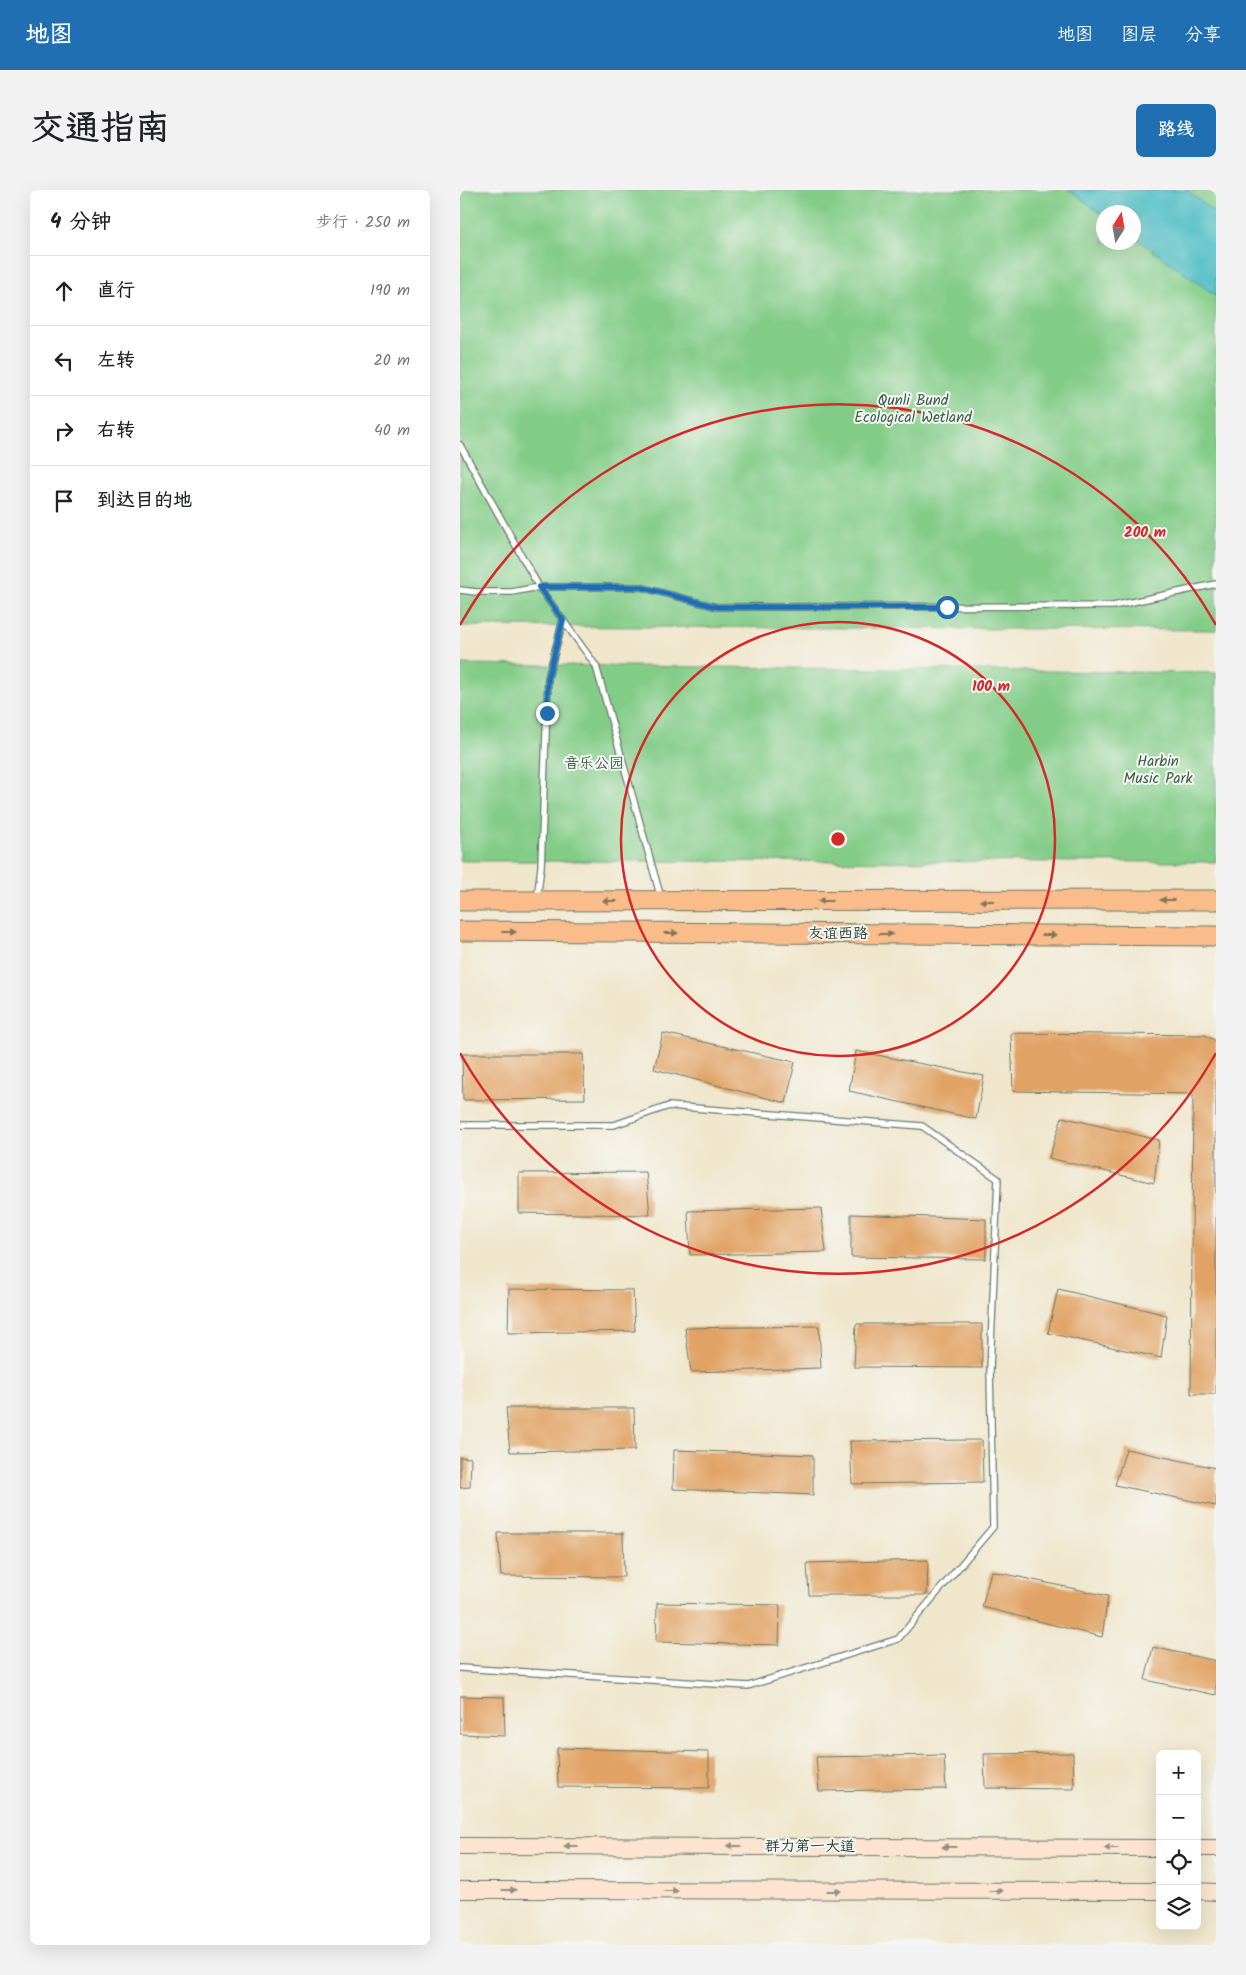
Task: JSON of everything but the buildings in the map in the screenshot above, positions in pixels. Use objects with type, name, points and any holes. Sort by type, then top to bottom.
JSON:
[{"type":"main road","points":[[460,901],[1216,900]]},
{"type":"main road","name":"友谊西路","points":[[460,931],[1216,936]]},
{"type":"main road","name":"群力第一大道","points":[[460,1846],[1156,1848]]},
{"type":"main road","points":[[1201,1848],[1216,1848]]},
{"type":"main road","points":[[460,1890],[1156,1891]]},
{"type":"main road","points":[[1201,1892],[1216,1892]]},
{"type":"lane","points":[[460,445],[539,587],[596,666],[662,902]]},
{"type":"lane","points":[[460,590],[512,592],[539,587],[640,587],[717,607],[1113,606],[1216,584]]},
{"type":"lane","points":[[536,901],[540,867],[548,678],[563,620]]},
{"type":"lane","points":[[460,1125],[614,1125],[669,1106],[922,1126],[998,1179],[990,1369],[993,1527],[898,1639],[748,1686],[460,1668]]},
{"type":"green space","name":"Qunli Bund Ecological Wetland","points":[[460,190],[1216,190],[1216,630],[460,626]]},
{"type":"green space","name":"音乐公园","points":[[460,664],[1216,673],[1216,862],[460,861]]},
{"type":"water","points":[[1069,190],[1187,190],[1216,214],[1216,296],[1141,242],[1141,205],[1096,205],[1096,210]]},
{"type":"route","points":[[547,713],[548,678],[563,620],[539,587],[640,587],[717,607],[947,607]]},
{"type":"park label","name":"Harbin Music Park","points":[[1158,770]]}]
